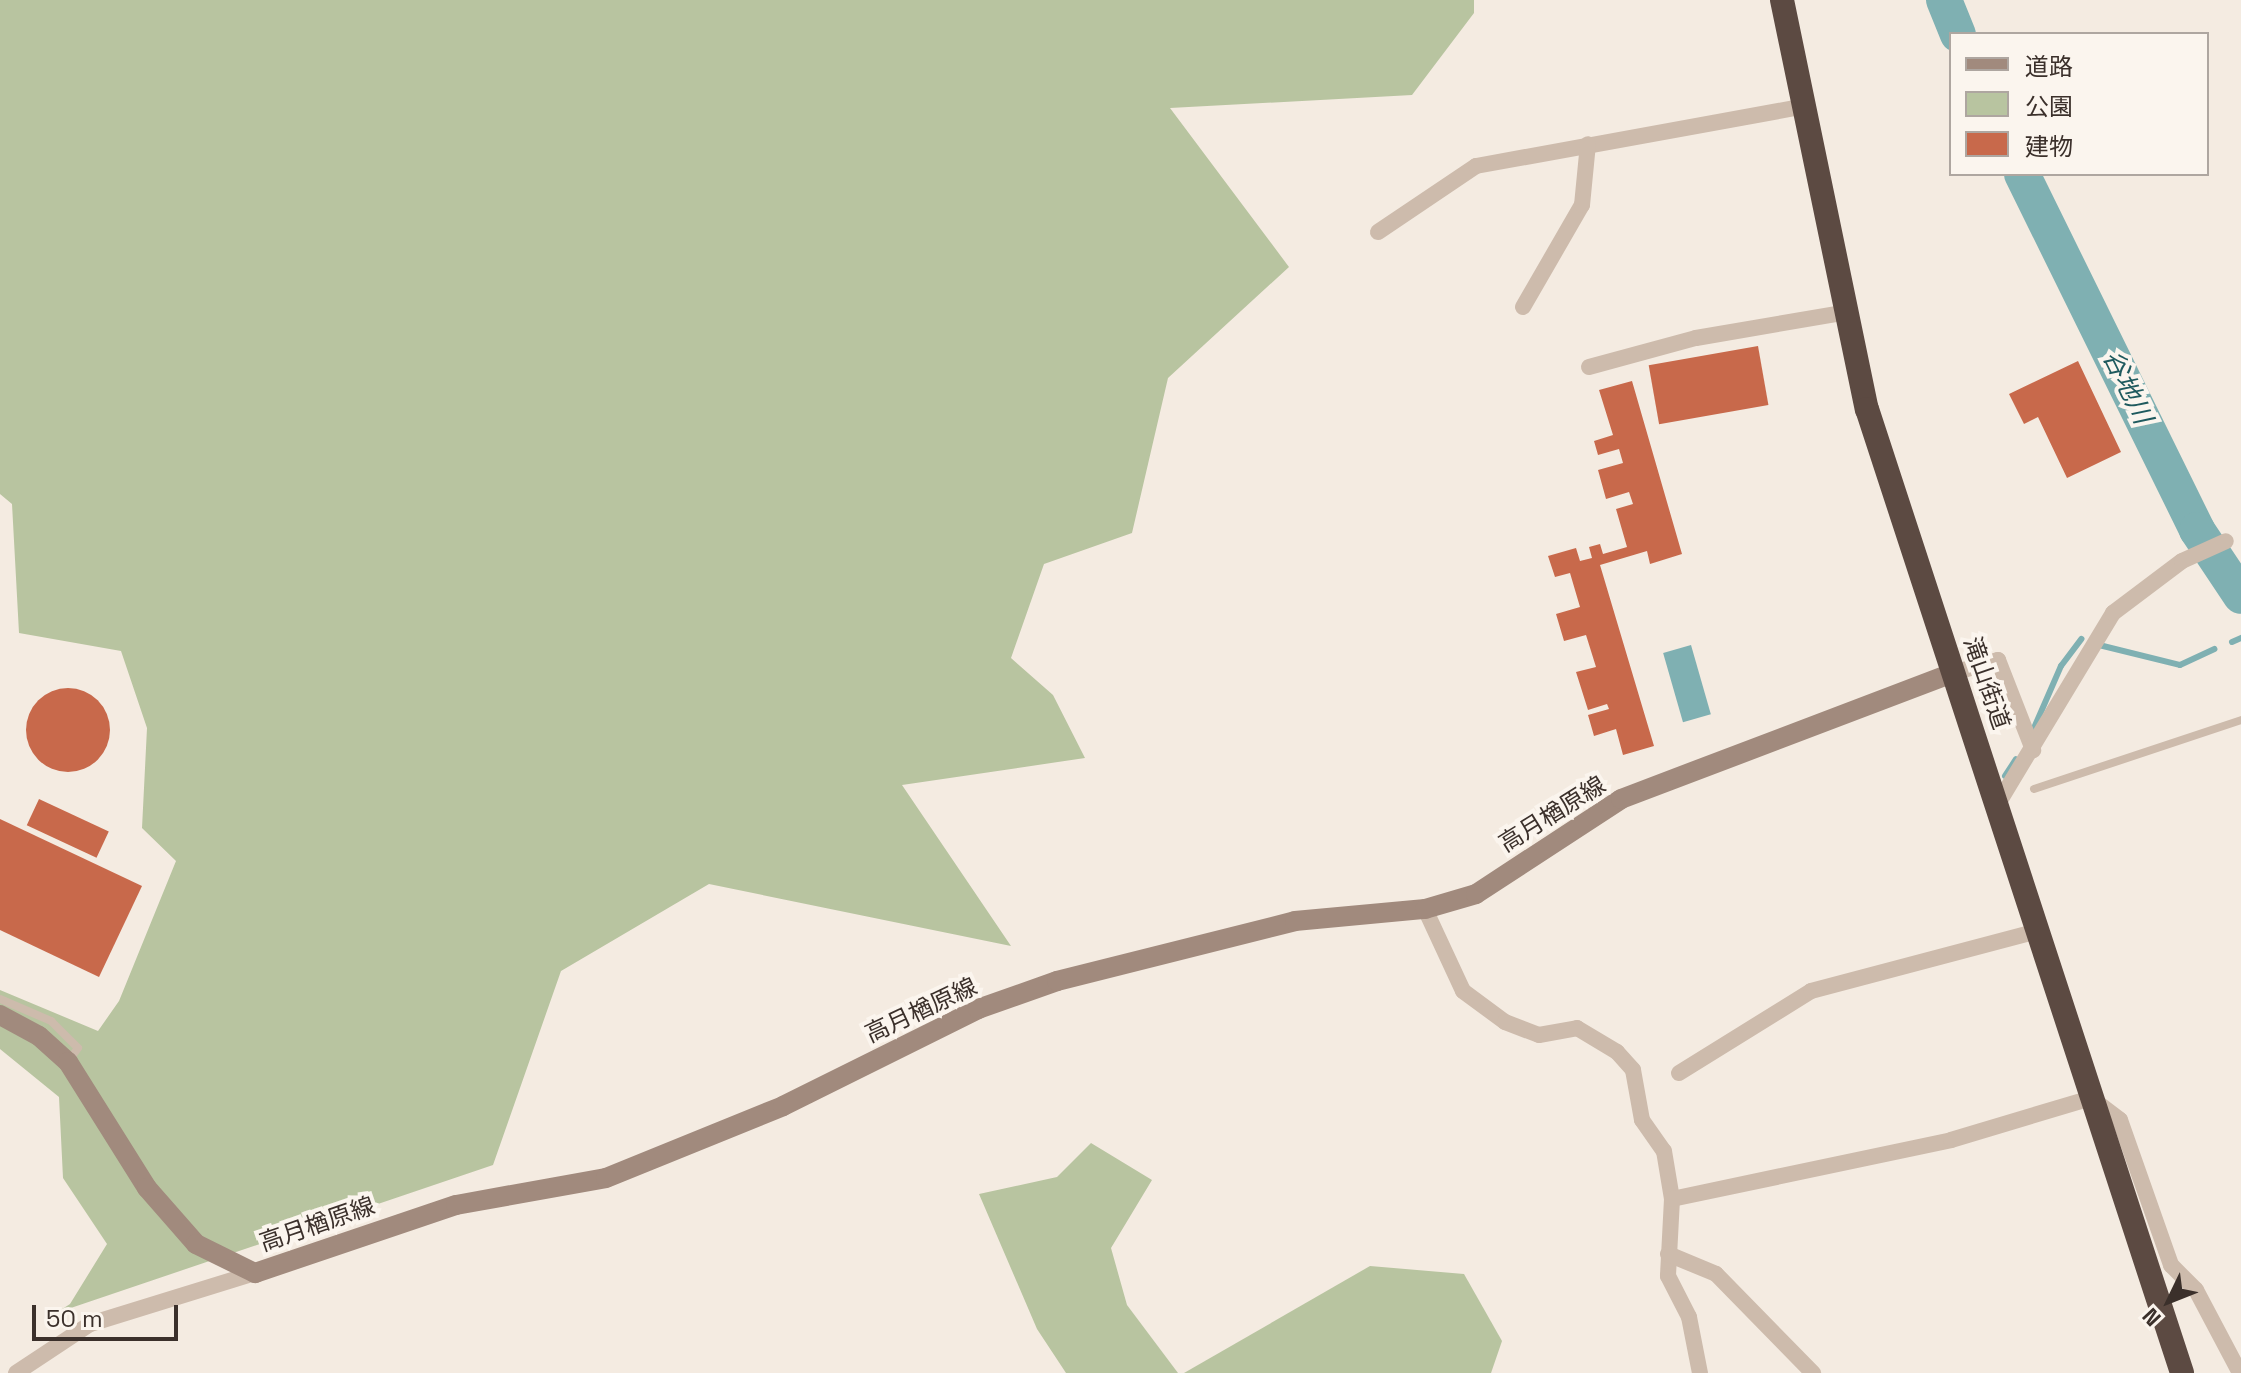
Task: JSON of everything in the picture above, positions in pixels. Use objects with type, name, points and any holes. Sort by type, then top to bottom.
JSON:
[{"type":"highway","name":"滝山街道","points":[[1782,0],[1843,313],[1867,409],[1953,673],[1999,802],[2091,1098],[2182,1373]]},
{"type":"main road","name":"高月楢原線","points":[[0,1015],[39,1036],[68,1062],[147,1188],[196,1244],[255,1273],[456,1205],[606,1178],[783,1106],[978,1009],[1057,981],[1295,921],[1425,909],[1476,894],[1621,799],[1953,673]]},
{"type":"street","points":[[1378,232],[1476,166],[1801,107]]},
{"type":"street","points":[[1523,307],[1582,205],[1588,144]]},
{"type":"street","points":[[1589,367],[1696,338],[1843,313]]},
{"type":"street","points":[[1999,802],[2033,750],[2075,667],[2113,613],[2192,556],[2224,542]]},
{"type":"street","points":[[1953,673],[1998,660],[2033,750]]},
{"type":"street","points":[[1425,909],[1463,991],[1505,1022],[1539,1035],[1577,1028],[1617,1052],[1633,1070],[1642,1120],[1664,1151],[1672,1199],[1668,1276],[1689,1317],[1700,1373]]},
{"type":"street","points":[[1679,1073],[1811,991],[2038,931]]},
{"type":"street","points":[[1672,1199],[1951,1140],[2091,1098],[2120,1120],[2171,1265],[2196,1290],[2240,1373]]},
{"type":"street","points":[[1668,1254],[1716,1274],[1813,1373]]},
{"type":"street","points":[[16,1373],[90,1324],[255,1273]]},
{"type":"lane","points":[[2034,789],[2241,720]]},
{"type":"lane","points":[[0,999],[51,1021],[78,1048],[68,1062]]},
{"type":"green space","points":[[0,0],[1474,0],[1474,13],[1412,95],[1170,108],[1289,267],[1168,378],[1132,533],[1044,564],[1011,658],[1053,695],[1085,758],[902,785],[1011,946],[709,884],[561,971],[493,1165],[56,1313],[70,1304],[107,1244],[63,1178],[59,1097],[0,1049],[0,990],[98,1031],[119,1001],[176,861],[142,828],[147,728],[121,651],[19,633],[12,504],[0,494]]},
{"type":"green space","points":[[1091,1143],[1152,1180],[1111,1248],[1127,1305],[1178,1373],[1066,1373],[1037,1329],[979,1194],[1057,1177]]},
{"type":"green space","points":[[1370,1266],[1464,1274],[1502,1341],[1491,1373],[1184,1373]]},
{"type":"water","points":[[1691,645],[1711,714],[1683,722],[1663,653]]},
{"type":"building","points":[[1758,346],[1768,405],[1659,424],[1649,365]]},
{"type":"building","points":[[2078,361],[2121,452],[2067,478],[2038,417],[2024,424],[2009,394]]},
{"type":"building","points":[[1632,381],[1682,554],[1650,564],[1647,551],[1600,565],[1654,746],[1623,755],[1616,729],[1594,736],[1588,715],[1609,709],[1607,704],[1588,710],[1576,672],[1596,667],[1586,635],[1564,641],[1556,614],[1580,607],[1570,573],[1555,577],[1548,556],[1576,548],[1580,561],[1592,558],[1589,547],[1600,544],[1603,554],[1627,547],[1616,509],[1633,504],[1629,492],[1606,499],[1598,470],[1623,463],[1619,449],[1598,455],[1594,441],[1613,435],[1599,390]]},
{"type":"building","points":[[60,688],[76,688],[92,695],[103,706],[110,730],[107,746],[98,760],[76,772],[60,772],[44,765],[33,754],[26,738],[26,722],[33,706],[44,695]]},
{"type":"building","points":[[39,799],[109,832],[97,858],[27,825]]},
{"type":"building","points":[[0,819],[142,886],[99,977],[0,930]]},
{"type":"waterway","name":"谷地川","points":[[1944,0],[1957,32]]},
{"type":"waterway","name":"谷地川","points":[[2023,176],[2197,530],[2241,596]]},
{"type":"waterway","points":[[2232,642],[2241,638]]},
{"type":"waterway","points":[[2034,728],[2061,666],[2081,639]]},
{"type":"waterway","points":[[2099,645],[2180,665],[2214,649]]},
{"type":"waterway","points":[[2005,776],[2016,759]]}]
